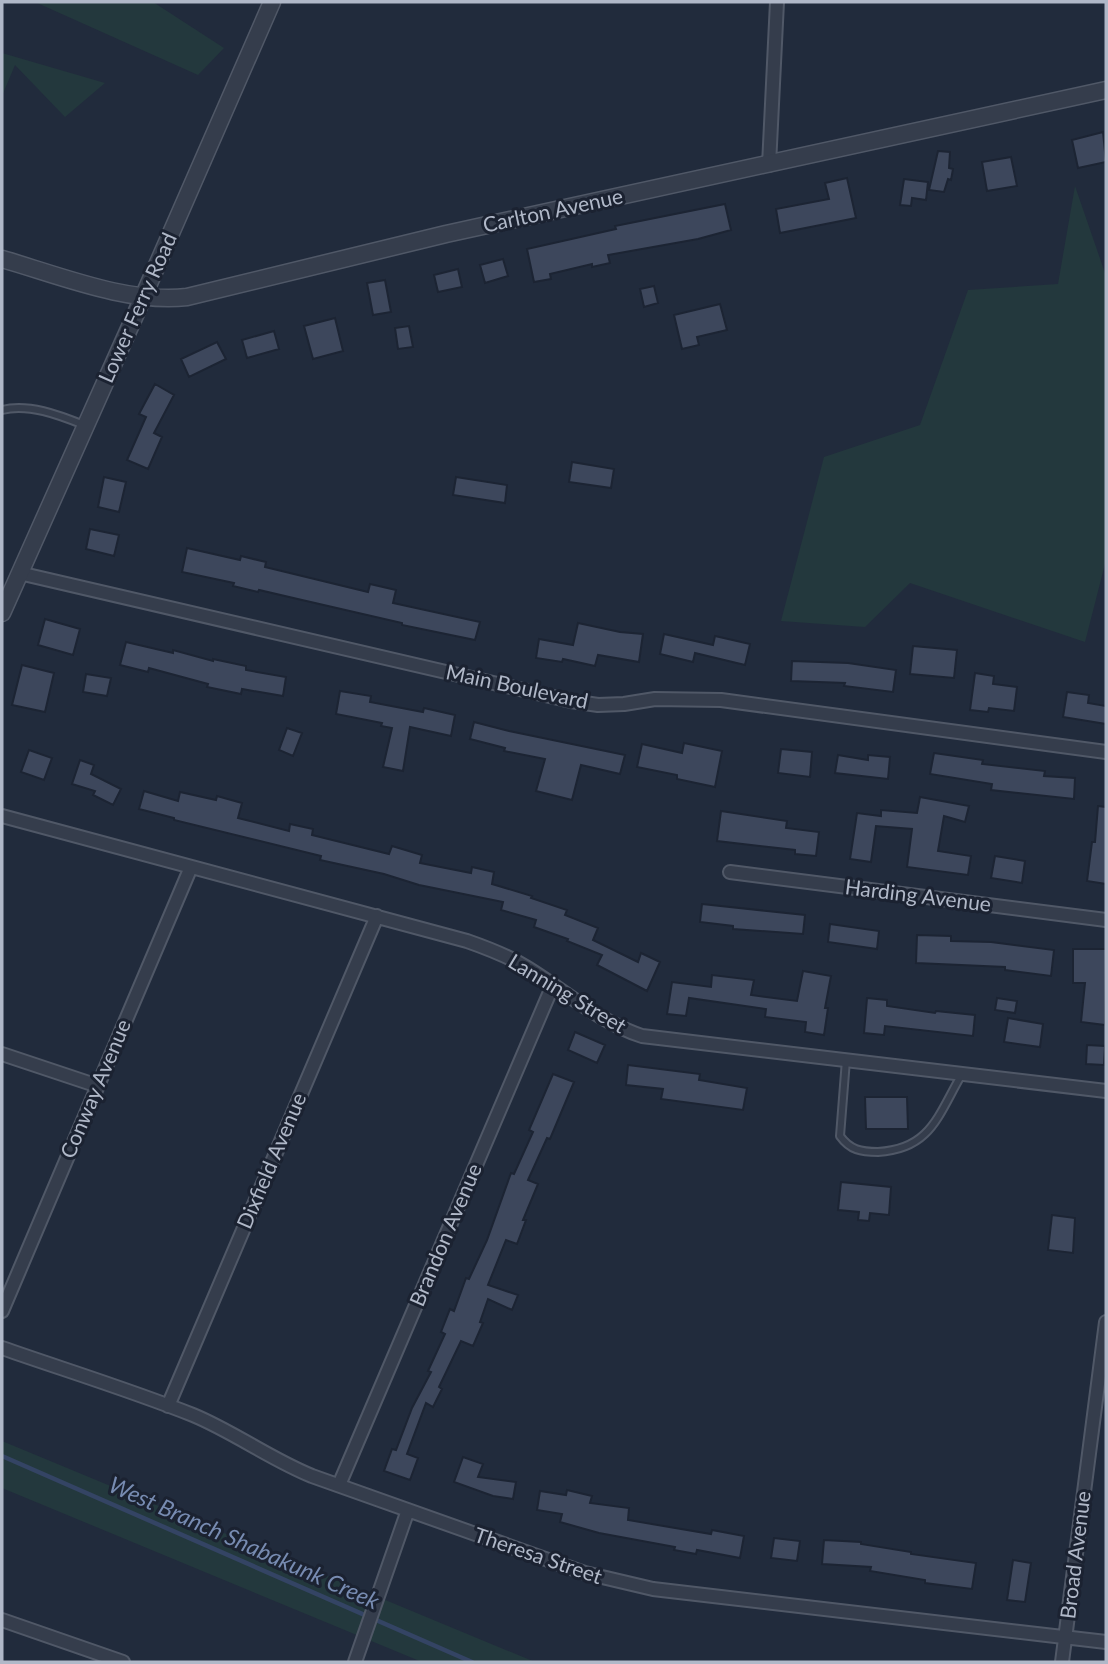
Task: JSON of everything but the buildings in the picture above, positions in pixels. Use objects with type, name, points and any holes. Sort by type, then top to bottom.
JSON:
[{"type":"street","name":"Lower Ferry Road","points":[[2,612],[272,2]]},
{"type":"street","points":[[769,165],[777,2]]},
{"type":"street","name":"Carlton Avenue","points":[[2,259],[143,297],[187,297],[446,234],[1106,90]]},
{"type":"street","name":"Main Boulevard","points":[[19,573],[571,701],[598,705],[655,699],[721,700],[1106,752]]},
{"type":"street","name":"Lanning Street","points":[[2,816],[467,941],[524,966],[605,1020],[642,1036],[1106,1091]]},
{"type":"street","name":"Conway Avenue","points":[[2,1311],[191,867]]},
{"type":"street","name":"Harding Avenue","points":[[730,872],[1106,920]]},
{"type":"street","name":"Dixfield Avenue","points":[[168,1406],[377,916]]},
{"type":"street","name":"Brandon Avenue","points":[[340,1485],[553,985]]},
{"type":"street","points":[[2,1054],[97,1086]]},
{"type":"street","name":"Broad Avenue","points":[[1062,1662],[1106,1322]]},
{"type":"street","name":"Theresa Street","points":[[2,1348],[168,1406],[234,1435],[288,1466],[584,1573],[653,1589],[1106,1643]]},
{"type":"street","points":[[357,1657],[408,1510]]},
{"type":"street","points":[[2,1620],[123,1662]]},
{"type":"lane","points":[[2,410],[13,407],[29,408],[86,425]]},
{"type":"lane","points":[[846,1060],[840,1136],[847,1145],[862,1152],[898,1151],[914,1144],[927,1133],[962,1074]]},
{"type":"green space","points":[[35,2],[153,2],[224,48],[198,75]]},
{"type":"green space","points":[[2,53],[105,83],[65,117],[15,65],[2,96]]},
{"type":"green space","points":[[1075,186],[1106,276],[1106,560],[1085,642],[910,583],[865,627],[781,621],[824,457],[920,425],[968,290],[1058,284]]},
{"type":"green space","points":[[2,1441],[535,1662],[422,1662],[2,1488]]},
{"type":"waterway","name":"West Branch Shabakunk Creek","points":[[2,1456],[472,1662]]}]
